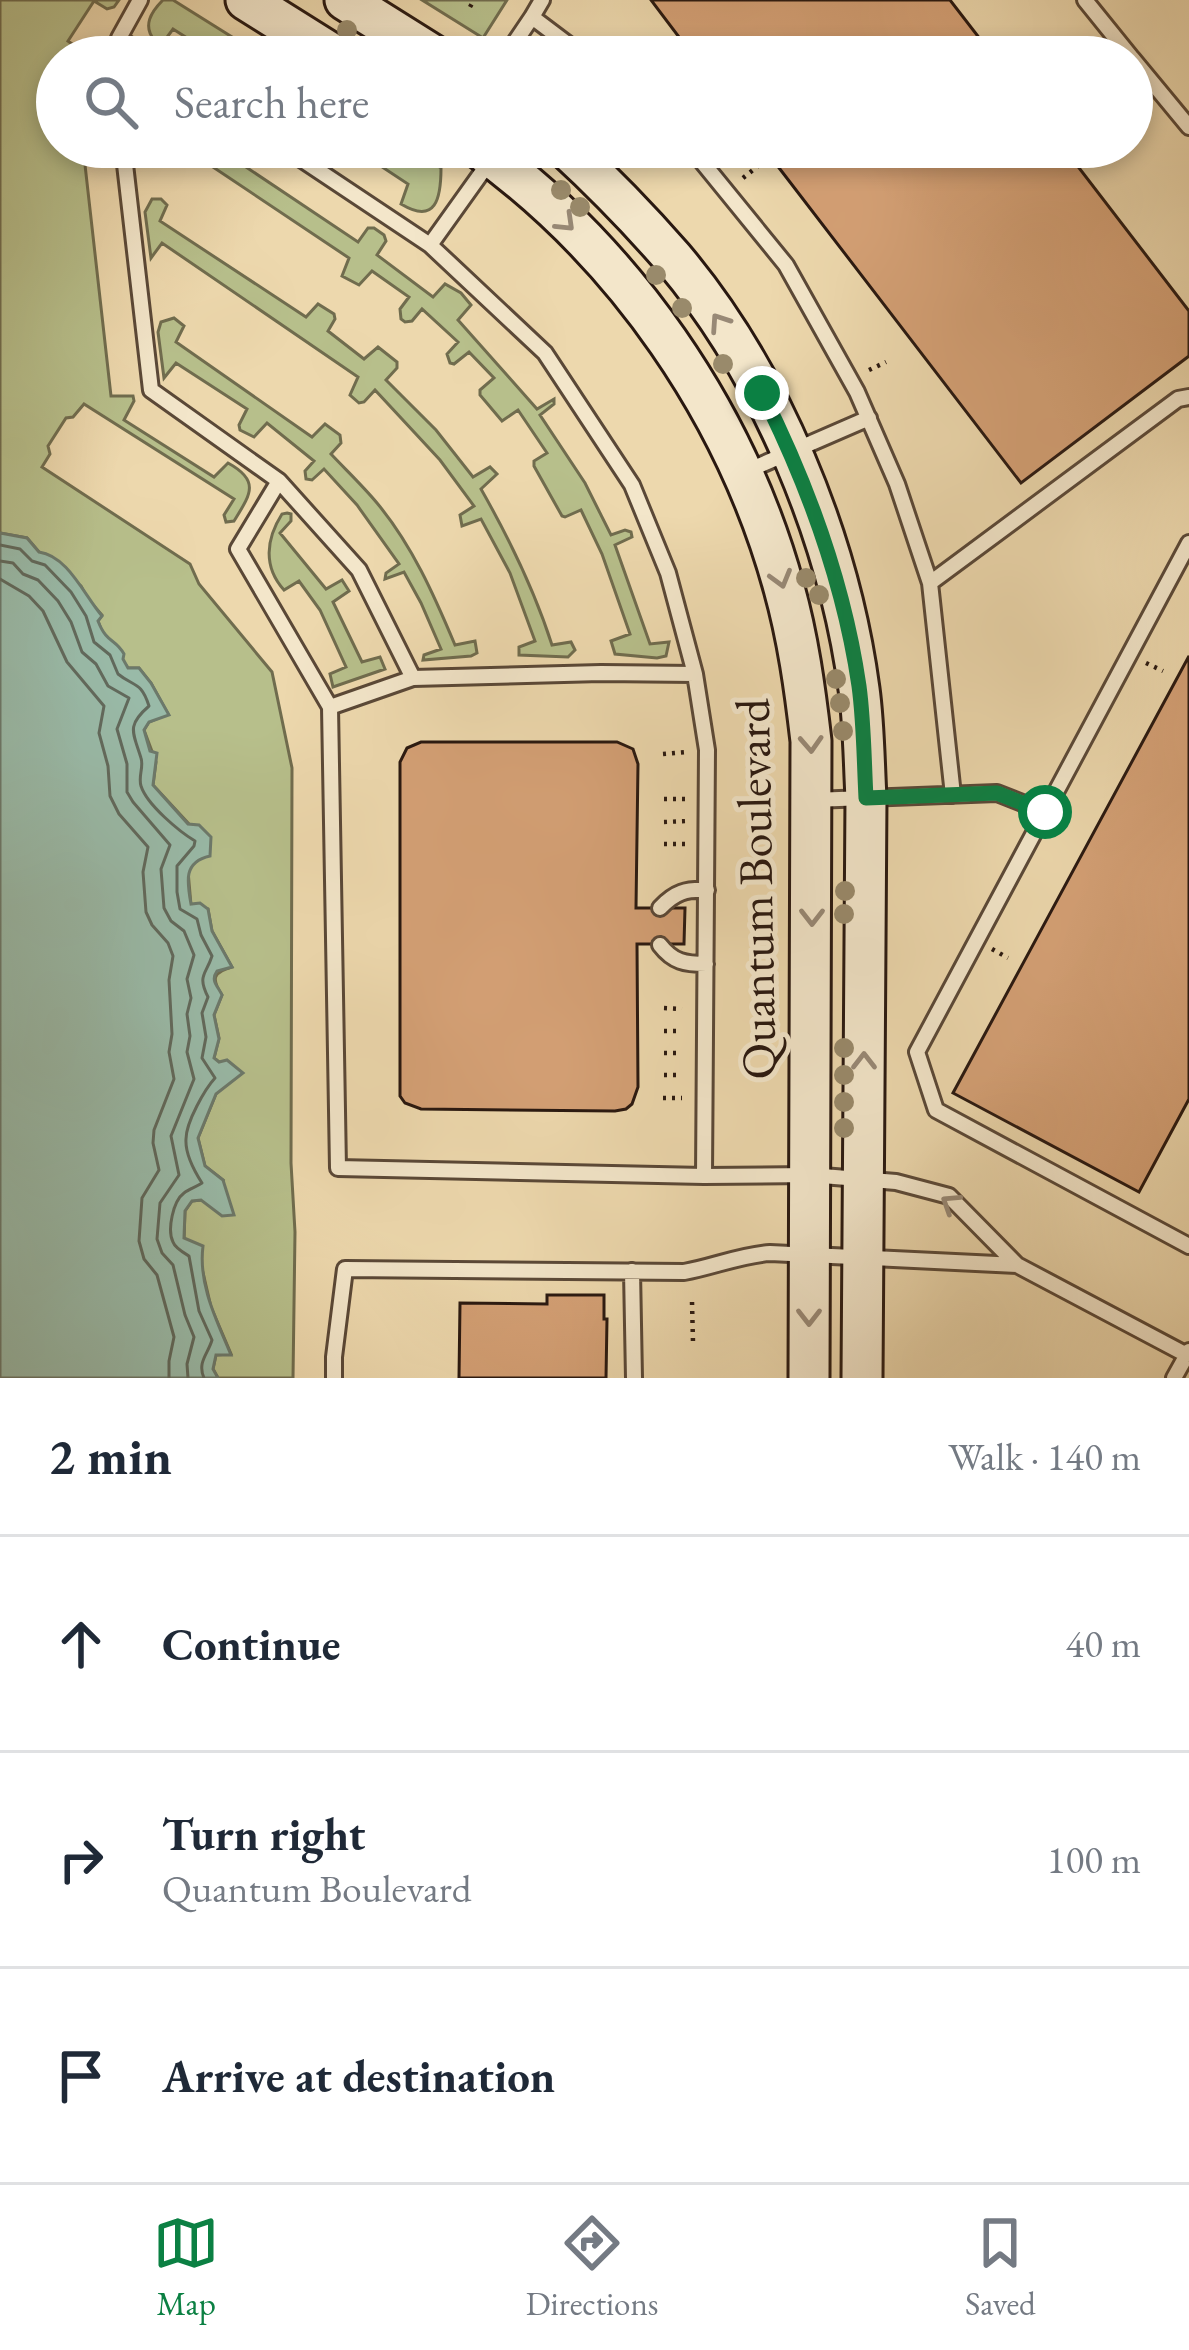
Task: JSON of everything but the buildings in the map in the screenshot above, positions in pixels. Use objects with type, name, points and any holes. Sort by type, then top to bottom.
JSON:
[{"type":"street","points":[[246,0],[303,36]]},
{"type":"street","points":[[345,0],[402,36]]},
{"type":"street","name":"Quantum Boulevard","points":[[508,168],[575,230],[643,308],[706,402],[768,536],[796,637],[811,741],[809,1378]]},
{"type":"street","points":[[588,168],[675,261],[762,393],[822,533],[851,638],[863,725],[866,798],[862,1378]]},
{"type":"lane","points":[[120,36],[140,0]]},
{"type":"lane","points":[[519,36],[542,0]]},
{"type":"lane","points":[[1085,0],[1115,36]]},
{"type":"lane","points":[[532,17],[557,36]]},
{"type":"lane","points":[[1153,83],[1189,128]]},
{"type":"lane","points":[[125,168],[151,390],[279,481],[359,570],[413,678]]},
{"type":"lane","points":[[314,168],[430,245],[545,352],[632,485],[668,573],[695,674],[707,750],[704,1176]]},
{"type":"lane","points":[[430,245],[479,168]]},
{"type":"lane","points":[[707,168],[786,265],[869,418],[897,484],[930,583],[953,795]]},
{"type":"lane","points":[[930,583],[1178,399],[1189,397]]},
{"type":"lane","points":[[742,473],[869,418]]},
{"type":"lane","points":[[279,481],[238,548],[330,707],[338,1168],[810,1175],[896,1182],[949,1196],[1017,1265],[1188,1353],[1174,1378]]},
{"type":"lane","points":[[1189,543],[917,1052],[936,1110],[1189,1246]]},
{"type":"lane","points":[[330,707],[413,678],[695,674]]},
{"type":"lane","points":[[812,800],[997,793],[1045,812]]},
{"type":"lane","points":[[660,908],[671,896],[707,890]]},
{"type":"lane","points":[[660,945],[671,959],[706,964]]},
{"type":"lane","points":[[334,1378],[345,1269],[683,1272],[746,1255],[1017,1265]]},
{"type":"lane","points":[[632,1271],[634,1378]]},
{"type":"path","points":[[742,180],[756,168]]},
{"type":"path","points":[[868,370],[886,362]]},
{"type":"path","points":[[1144,662],[1163,671]]},
{"type":"path","points":[[663,754],[687,752]]},
{"type":"path","points":[[664,799],[688,800]]},
{"type":"path","points":[[664,822],[688,821]]},
{"type":"path","points":[[664,844],[688,844]]},
{"type":"path","points":[[991,948],[1008,958]]},
{"type":"path","points":[[664,1008],[687,1009]]},
{"type":"path","points":[[664,1031],[687,1031]]},
{"type":"path","points":[[664,1053],[687,1054]]},
{"type":"path","points":[[664,1075],[687,1076]]},
{"type":"path","points":[[663,1098],[687,1098]]},
{"type":"path","points":[[692,1302],[693,1342]]},
{"type":"green space","points":[[0,0],[119,0],[107,9],[94,1],[71,36],[36,36],[36,168],[85,168],[111,396],[133,396],[134,401],[124,420],[214,477],[228,463],[245,476],[249,489],[234,521],[226,522],[224,515],[234,499],[84,404],[66,418],[48,446],[50,454],[42,467],[190,564],[199,584],[272,672],[292,768],[293,1378],[218,1378],[213,1369],[216,1355],[231,1354],[211,1307],[201,1264],[184,1239],[185,1211],[223,1180],[205,1166],[198,1138],[216,1094],[219,1062],[214,1058],[219,1038],[214,1015],[222,995],[216,977],[232,967],[212,931],[208,909],[191,905],[188,871],[196,859],[189,824],[153,785],[156,762],[144,730],[149,722],[168,714],[139,668],[128,668],[104,637],[98,621],[102,615],[81,586],[27,538],[0,533]]},
{"type":"green space","points":[[163,0],[173,0],[230,36],[184,36],[173,29],[168,36],[152,36],[150,19]]},
{"type":"green space","points":[[422,0],[507,0],[480,36]]},
{"type":"green space","points":[[214,168],[247,168],[358,242],[368,228],[374,228],[386,241],[377,255],[433,297],[445,284],[461,293],[471,305],[458,320],[537,409],[554,399],[540,415],[585,483],[611,535],[631,532],[632,537],[615,545],[650,644],[669,642],[666,656],[615,654],[611,641],[630,634],[602,554],[581,510],[562,516],[534,466],[547,453],[518,410],[502,421],[480,395],[494,378],[469,352],[450,363],[447,354],[458,342],[422,309],[412,321],[401,319],[400,309],[409,297],[372,271],[359,285],[342,276],[349,258]]},
{"type":"green space","points":[[384,168],[441,168],[438,198],[429,210],[401,204],[408,184]]},
{"type":"green space","points":[[152,199],[167,205],[160,221],[306,317],[318,304],[334,314],[328,331],[364,359],[378,347],[397,362],[386,380],[436,430],[473,477],[490,467],[497,474],[481,489],[521,565],[552,645],[571,642],[575,650],[568,657],[519,655],[519,647],[535,641],[510,573],[481,519],[462,526],[460,515],[474,506],[440,460],[375,390],[359,403],[350,395],[358,377],[162,243],[151,258],[145,212]]},
{"type":"green space","points":[[174,318],[184,326],[176,342],[312,437],[325,424],[340,435],[341,443],[331,454],[401,536],[455,645],[475,641],[477,653],[423,660],[424,655],[441,649],[421,603],[404,572],[385,579],[399,564],[324,469],[312,480],[306,479],[305,471],[314,461],[267,423],[254,437],[240,430],[247,409],[176,363],[164,378],[158,332],[161,322]]},
{"type":"green space","points":[[287,513],[291,521],[280,533],[326,589],[342,580],[349,591],[333,602],[362,662],[380,657],[385,669],[333,687],[330,674],[346,667],[320,610],[299,581],[284,590],[270,562],[273,533]]},
{"type":"water","points":[[0,533],[27,538],[39,552],[67,568],[102,616],[101,628],[121,649],[128,668],[139,668],[151,683],[169,715],[149,722],[144,730],[150,751],[157,753],[153,785],[188,824],[199,825],[211,837],[210,856],[191,868],[188,888],[191,904],[208,909],[212,931],[232,967],[217,971],[214,978],[222,995],[214,1015],[219,1039],[214,1058],[227,1060],[243,1073],[216,1094],[198,1138],[205,1166],[223,1180],[234,1215],[222,1216],[201,1200],[192,1201],[185,1211],[184,1238],[203,1246],[206,1289],[231,1355],[216,1355],[213,1369],[218,1378],[0,1378]]},
{"type":"route","points":[[762,393],[791,452],[837,583],[859,688],[866,798],[997,793],[1045,812]]}]
